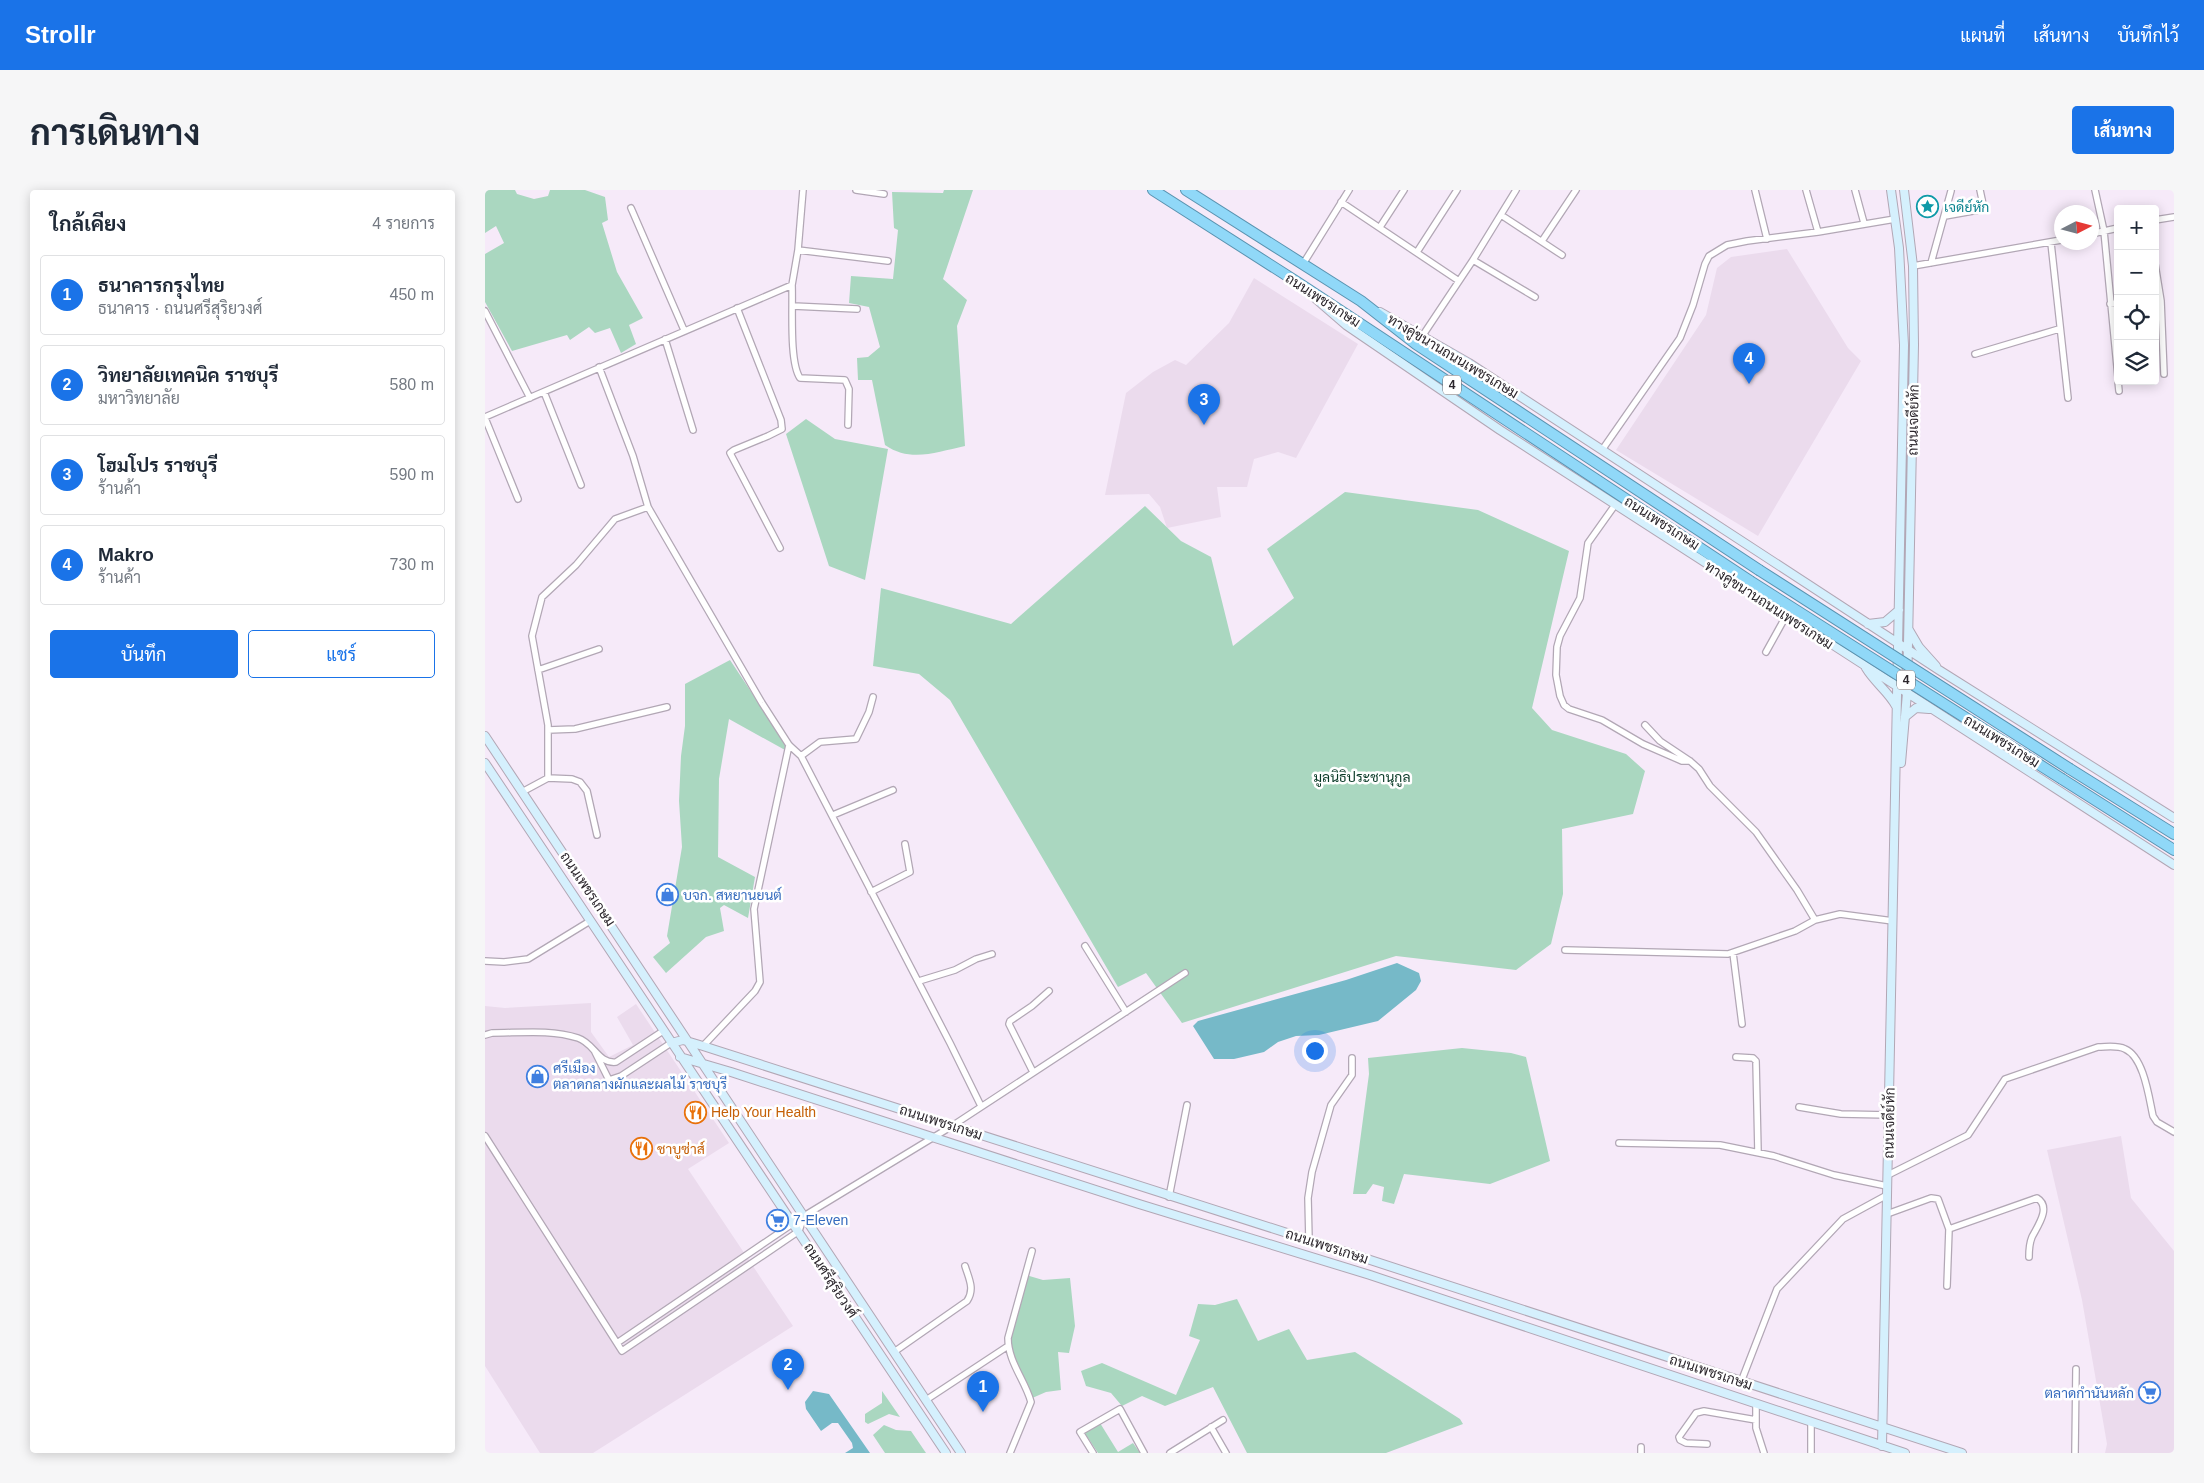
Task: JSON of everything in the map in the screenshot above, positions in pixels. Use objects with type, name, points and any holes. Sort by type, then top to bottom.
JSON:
[{"type":"highway","name":"ถนนเพชรเกษม","points":[[1153,190],[1297,282],[1750,581],[2174,850]]},
{"type":"highway","name":"ถนนเพชรเกษม","points":[[1186,190],[1361,301],[1423,349],[1759,570],[2174,834]]},
{"type":"main road","name":"ถนนเจดีย์หัก","points":[[1883,1446],[1887,1186],[1897,800],[1904,345],[1899,248],[1891,190]]},
{"type":"main road","name":"ถนนเจดีย์หัก","points":[[1897,800],[1907,693],[1914,345],[1913,266],[1904,190]]},
{"type":"main road","name":"ทางคู่ขนานถนนเพชรเกษม","points":[[1297,282],[1345,325],[1500,430],[2174,865]]},
{"type":"main road","name":"ทางคู่ขนานถนนเพชรเกษม","points":[[1361,301],[1469,363],[1908,650],[2174,818]]},
{"type":"main road","points":[[1868,624],[1885,622],[1899,610]]},
{"type":"main road","points":[[1908,628],[1919,647],[1929,656],[1939,670]]},
{"type":"main road","points":[[1866,667],[1872,678],[1891,695],[1897,707]]},
{"type":"main road","points":[[1905,717],[1916,708],[1931,709]]},
{"type":"main road","name":"ถนนเพชรเกษม","points":[[485,736],[690,1043]]},
{"type":"main road","name":"ถนนเพชรเกษม","points":[[485,763],[671,1043],[678,1040],[703,1046],[1169,1197],[1309,1240],[1962,1453]]},
{"type":"main road","name":"ถนนศรีสุริยวงศ์","points":[[671,1043],[799,1231],[946,1453]]},
{"type":"main road","name":"ถนนศรีสุริยวงศ์","points":[[690,1043],[961,1453]]},
{"type":"main road","name":"ถนนเพชรเกษม","points":[[681,1057],[1139,1204],[1359,1272],[1905,1453]]},
{"type":"main road","points":[[1359,1272],[1363,1258]]},
{"type":"street","points":[[803,190],[793,285],[793,349],[797,374],[800,378],[845,380],[849,389],[848,425]]},
{"type":"street","points":[[856,190],[884,194]]},
{"type":"street","points":[[1303,264],[1349,190]]},
{"type":"street","points":[[1380,228],[1404,190]]},
{"type":"street","points":[[1417,252],[1457,190]]},
{"type":"street","points":[[1423,336],[1516,190]]},
{"type":"street","points":[[1542,241],[1576,190]]},
{"type":"street","points":[[1755,190],[1767,238]]},
{"type":"street","points":[[1806,190],[1819,232]]},
{"type":"street","points":[[1855,190],[1864,223]]},
{"type":"street","points":[[1931,263],[1945,216],[1950,190]]},
{"type":"street","points":[[1945,216],[1984,209],[1980,190]]},
{"type":"street","points":[[2095,190],[2104,231],[2114,340]]},
{"type":"street","points":[[1341,202],[1459,281]]},
{"type":"street","points":[[631,208],[684,330]]},
{"type":"street","points":[[1501,215],[1563,255]]},
{"type":"street","points":[[2159,219],[2174,217]]},
{"type":"street","points":[[1602,450],[1681,338],[1709,256],[1727,245],[1895,219]]},
{"type":"street","points":[[2099,232],[2114,229]]},
{"type":"street","points":[[1913,266],[2054,242]]},
{"type":"street","points":[[2051,243],[2059,329],[2065,356],[2068,398]]},
{"type":"street","points":[[798,250],[888,261]]},
{"type":"street","points":[[1473,260],[1535,297]]},
{"type":"street","points":[[518,499],[485,418],[665,338],[793,285]]},
{"type":"street","points":[[2110,304],[2114,304]]},
{"type":"street","points":[[793,306],[857,309]]},
{"type":"street","points":[[737,308],[781,420],[782,429],[730,453],[780,548]]},
{"type":"street","points":[[2159,310],[2164,343],[2164,374]]},
{"type":"street","points":[[485,311],[530,398]]},
{"type":"street","points":[[1975,354],[2059,329]]},
{"type":"street","points":[[665,338],[693,430]]},
{"type":"street","points":[[599,367],[633,456],[648,507],[762,703],[789,745],[801,756],[919,981],[981,1106]]},
{"type":"street","points":[[2118,385],[2119,391]]},
{"type":"street","points":[[544,392],[581,485]]},
{"type":"street","points":[[1615,505],[1588,543],[1580,598],[1560,636],[1557,647],[1556,675],[1560,696],[1564,705],[1569,709],[1602,720],[1651,748],[1682,761],[1690,760]]},
{"type":"street","points":[[549,778],[548,730],[531,636],[543,597],[576,565],[615,519],[648,507]]},
{"type":"street","points":[[1766,652],[1786,616]]},
{"type":"street","points":[[538,670],[599,649]]},
{"type":"street","points":[[801,756],[820,742],[856,739],[869,712],[873,697]]},
{"type":"street","points":[[548,730],[575,729],[667,707]]},
{"type":"street","points":[[1645,725],[1660,740],[1690,760],[1699,769],[1710,786],[1758,834],[1797,890],[1815,920]]},
{"type":"street","points":[[703,1046],[755,991],[760,982],[754,909],[789,745]]},
{"type":"street","points":[[522,792],[549,778],[572,779],[580,782],[587,790],[597,835]]},
{"type":"street","points":[[833,816],[893,790]]},
{"type":"street","points":[[871,892],[910,872],[905,844]]},
{"type":"street","points":[[1565,950],[1728,954],[1795,931],[1815,920],[1840,914],[1893,921]]},
{"type":"street","points":[[485,961],[528,959],[590,921]]},
{"type":"street","points":[[1085,946],[1126,1012]]},
{"type":"street","points":[[1733,953],[1742,1024]]},
{"type":"street","points":[[919,981],[955,970],[976,959],[992,954]]},
{"type":"street","points":[[617,1343],[804,1216],[932,1136],[952,1126],[1185,973]]},
{"type":"street","points":[[1033,1072],[1009,1022],[1049,991]]},
{"type":"street","points":[[485,1035],[492,1033],[565,1035],[586,1041],[605,1061],[610,1063],[616,1062],[663,1031]]},
{"type":"street","points":[[595,1050],[595,1055],[609,1080],[621,1076],[671,1043]]},
{"type":"street","points":[[1888,1175],[1968,1135],[2005,1079],[2098,1047],[2113,1046],[2126,1049],[2136,1057],[2141,1067],[2153,1116],[2157,1122],[2174,1132]]},
{"type":"street","points":[[1736,1057],[1753,1058],[1756,1061],[1758,1152]]},
{"type":"street","points":[[1309,1240],[1308,1198],[1312,1172],[1331,1105],[1351,1076],[1352,1058]]},
{"type":"street","points":[[1169,1197],[1187,1105]]},
{"type":"street","points":[[1799,1107],[1841,1114],[1889,1115]]},
{"type":"street","points":[[485,1136],[622,1351],[799,1231],[804,1216]]},
{"type":"street","points":[[1619,1143],[1720,1145],[1758,1152],[1834,1175],[1887,1186]]},
{"type":"street","points":[[1741,1382],[1777,1289],[1843,1220],[1887,1195]]},
{"type":"street","points":[[1887,1214],[1935,1198],[1941,1203],[1949,1229],[1947,1286]]},
{"type":"street","points":[[1949,1229],[2037,1198],[2042,1204],[2043,1212],[2030,1244],[2029,1257]]},
{"type":"street","points":[[1010,1453],[1031,1402],[1016,1370],[1008,1346],[1008,1338],[1032,1251]]},
{"type":"street","points":[[894,1352],[967,1301],[972,1288],[965,1266]]},
{"type":"street","points":[[682,1299],[688,1307]]},
{"type":"street","points":[[926,1400],[1008,1346]]},
{"type":"street","points":[[2075,1453],[2076,1369]]},
{"type":"street","points":[[1756,1404],[1756,1428],[1764,1453]]},
{"type":"street","points":[[1093,1453],[1080,1432],[1120,1410],[1144,1453]]},
{"type":"street","points":[[1707,1444],[1686,1443],[1679,1438],[1696,1413],[1704,1411],[1756,1420]]},
{"type":"street","points":[[1170,1453],[1223,1420]]},
{"type":"street","points":[[1811,1422],[1811,1453]]},
{"type":"street","points":[[1211,1427],[1226,1453]]},
{"type":"shaded area","points":[[1787,249],[1848,348],[1861,361],[1758,536],[1616,450],[1706,315],[1717,268],[1731,257]]},
{"type":"shaded area","points":[[1254,278],[1358,344],[1296,458],[1278,452],[1254,459],[1247,487],[1217,487],[1221,517],[1167,528],[1160,507],[1149,494],[1105,495],[1126,393],[1153,372],[1175,360],[1186,365],[1229,323]]},
{"type":"shaded area","points":[[591,1003],[591,1032],[609,1057],[633,1045],[617,1017],[636,1004],[729,1143],[688,1169],[793,1326],[593,1453],[540,1453],[485,1366],[485,1006],[505,1008]]},
{"type":"shaded area","points":[[2121,1136],[2131,1198],[2174,1251],[2174,1453],[2105,1453],[2107,1444],[2082,1300],[2047,1150]]},
{"type":"green space","points":[[485,190],[515,190],[517,194],[534,199],[548,196],[550,190],[585,190],[605,197],[608,220],[602,223],[617,272],[643,318],[629,325],[636,344],[621,353],[610,328],[595,333],[589,327],[570,340],[567,335],[512,351],[485,302],[485,254],[504,243],[496,226],[485,233]]},
{"type":"green space","points":[[944,190],[973,190],[943,279],[967,300],[957,326],[965,446],[934,453],[904,454],[885,445],[872,380],[858,380],[857,358],[868,357],[880,347],[869,307],[849,303],[851,276],[893,279],[898,230],[894,228],[892,192],[943,193]]},
{"type":"green space","points":[[806,419],[835,439],[888,449],[865,580],[829,566],[786,434]]},
{"type":"green space","name":"มูลนิธิประชานุกูล","points":[[1345,492],[1478,510],[1569,551],[1532,708],[1552,730],[1626,754],[1645,771],[1633,814],[1562,829],[1563,894],[1551,944],[1516,970],[1396,956],[1182,1023],[1146,973],[1118,987],[950,700],[919,674],[873,666],[881,588],[1011,624],[1145,506],[1181,541],[1211,557],[1233,646],[1294,598],[1267,549]]},
{"type":"green space","points":[[730,660],[786,744],[785,750],[729,719],[719,779],[718,857],[755,877],[748,918],[724,905],[720,908],[724,931],[706,937],[666,973],[653,957],[670,943],[667,936],[682,847],[679,801],[681,756],[685,726],[685,684]]},
{"type":"green space","points":[[1462,1048],[1511,1053],[1526,1057],[1550,1161],[1490,1184],[1404,1174],[1394,1204],[1382,1201],[1384,1187],[1373,1184],[1366,1194],[1353,1194],[1369,1074],[1368,1058]]},
{"type":"green space","points":[[1026,1275],[1043,1280],[1070,1278],[1075,1326],[1069,1353],[1058,1352],[1061,1390],[1046,1392],[1030,1399],[1008,1346]]},
{"type":"green space","points":[[1237,1299],[1258,1341],[1289,1329],[1307,1360],[1355,1352],[1460,1419],[1463,1424],[1386,1453],[1247,1453],[1213,1387],[1165,1406],[1142,1396],[1122,1406],[1111,1393],[1086,1386],[1081,1371],[1102,1363],[1176,1395],[1200,1340],[1189,1336],[1198,1304],[1215,1305]]},
{"type":"green space","points":[[882,1391],[900,1417],[889,1414],[868,1424],[865,1422],[865,1414],[882,1403]]},
{"type":"green space","points":[[1100,1423],[1118,1452],[1133,1443],[1140,1453],[1098,1453],[1084,1432]]},
{"type":"green space","points":[[884,1425],[896,1430],[911,1431],[926,1453],[885,1453],[873,1435]]},
{"type":"water","points":[[1397,963],[1419,973],[1421,981],[1416,990],[1378,1021],[1319,1035],[1296,1036],[1278,1042],[1264,1052],[1234,1059],[1214,1059],[1193,1026],[1198,1021],[1346,980]]},
{"type":"water","points":[[813,1391],[829,1394],[870,1453],[845,1453],[853,1448],[852,1443],[838,1423],[832,1423],[821,1431],[806,1409],[805,1402]]},
{"type":"place","name":"เจดีย์หัก","points":[[1928,207]]},
{"type":"place","name":"Makro","points":[[1749,384]]},
{"type":"place","name":"โฮมโปร ราชบุรี","points":[[1204,425]]},
{"type":"place","name":"บจก. สหยานยนต์","points":[[667,895]]},
{"type":"place","name":"ศรีเมือง ตลาดกลางผักและผลไม้ ราชบุรี","points":[[537,1076]]},
{"type":"place","name":"Help Your Health","points":[[695,1112]]},
{"type":"place","name":"ชาบูซ่าส์","points":[[641,1149]]},
{"type":"place","name":"7-Eleven","points":[[777,1220]]},
{"type":"place","name":"วิทยาลัยเทคนิค ราชบุรี","points":[[788,1390]]},
{"type":"place","name":"ตลาดกำนันหลัก","points":[[2150,1393]]},
{"type":"place","name":"ธนาคารกรุงไทย","points":[[983,1412]]}]
